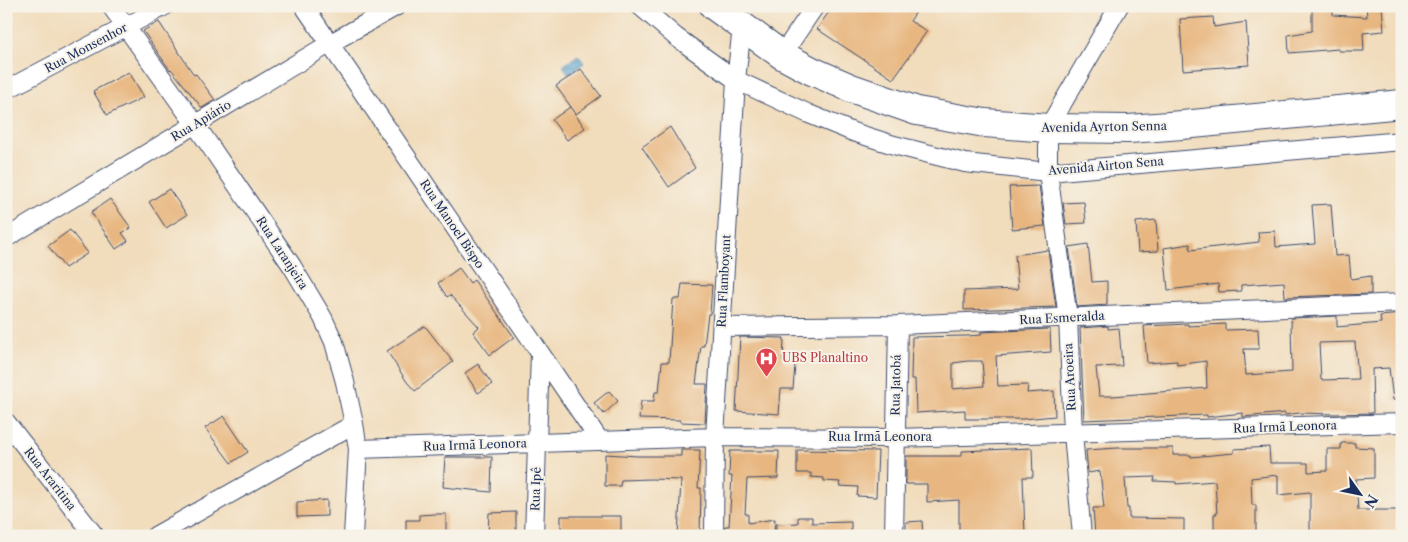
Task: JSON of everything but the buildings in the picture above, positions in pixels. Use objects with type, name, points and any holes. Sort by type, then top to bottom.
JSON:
[{"type":"highway","name":"Avenida Ayrton Senna","points":[[714,6],[782,54],[812,71],[851,88],[917,111],[985,123],[1048,128],[1129,128],[1182,125],[1402,104]]},
{"type":"street","name":"Rua Laranjeira","points":[[111,6],[196,124],[292,266],[323,318],[334,342],[345,382],[358,449],[353,536]]},
{"type":"street","name":"Rua Monsenhor","points":[[6,90],[165,6]]},
{"type":"street","name":"Rua Manoel Bispo","points":[[304,6],[600,441]]},
{"type":"street","name":"Rua Apiário","points":[[6,238],[329,44],[397,6]]},
{"type":"street","name":"Avenida Airton Sena","points":[[640,6],[676,37],[736,80],[853,132],[894,145],[965,163],[1048,172],[1402,141]]},
{"type":"street","points":[[782,54],[815,6]]},
{"type":"street","points":[[1048,128],[1119,6]]},
{"type":"street","name":"Rua Flamboyant","points":[[714,536],[716,437],[722,327],[736,80],[742,27]]},
{"type":"street","name":"Rua Aroeira","points":[[1048,128],[1048,172],[1068,318],[1073,434],[1082,536]]},
{"type":"street","name":"Rua Esmeralda","points":[[722,327],[898,325],[1402,303]]},
{"type":"street","name":"Rua Jatobá","points":[[894,536],[898,325]]},
{"type":"street","name":"Rua Ipê","points":[[534,536],[540,353]]},
{"type":"street","name":"Rua Araritina","points":[[6,422],[95,536]]},
{"type":"street","name":"Rua Irmã Leonora","points":[[358,449],[716,437],[895,438],[1402,423]]},
{"type":"street","points":[[155,536],[354,424]]},
{"type":"water","points":[[578,55],[584,63],[569,74],[563,66]]},
{"type":"place","name":"UBS Planaltino","points":[[766,377]]}]
